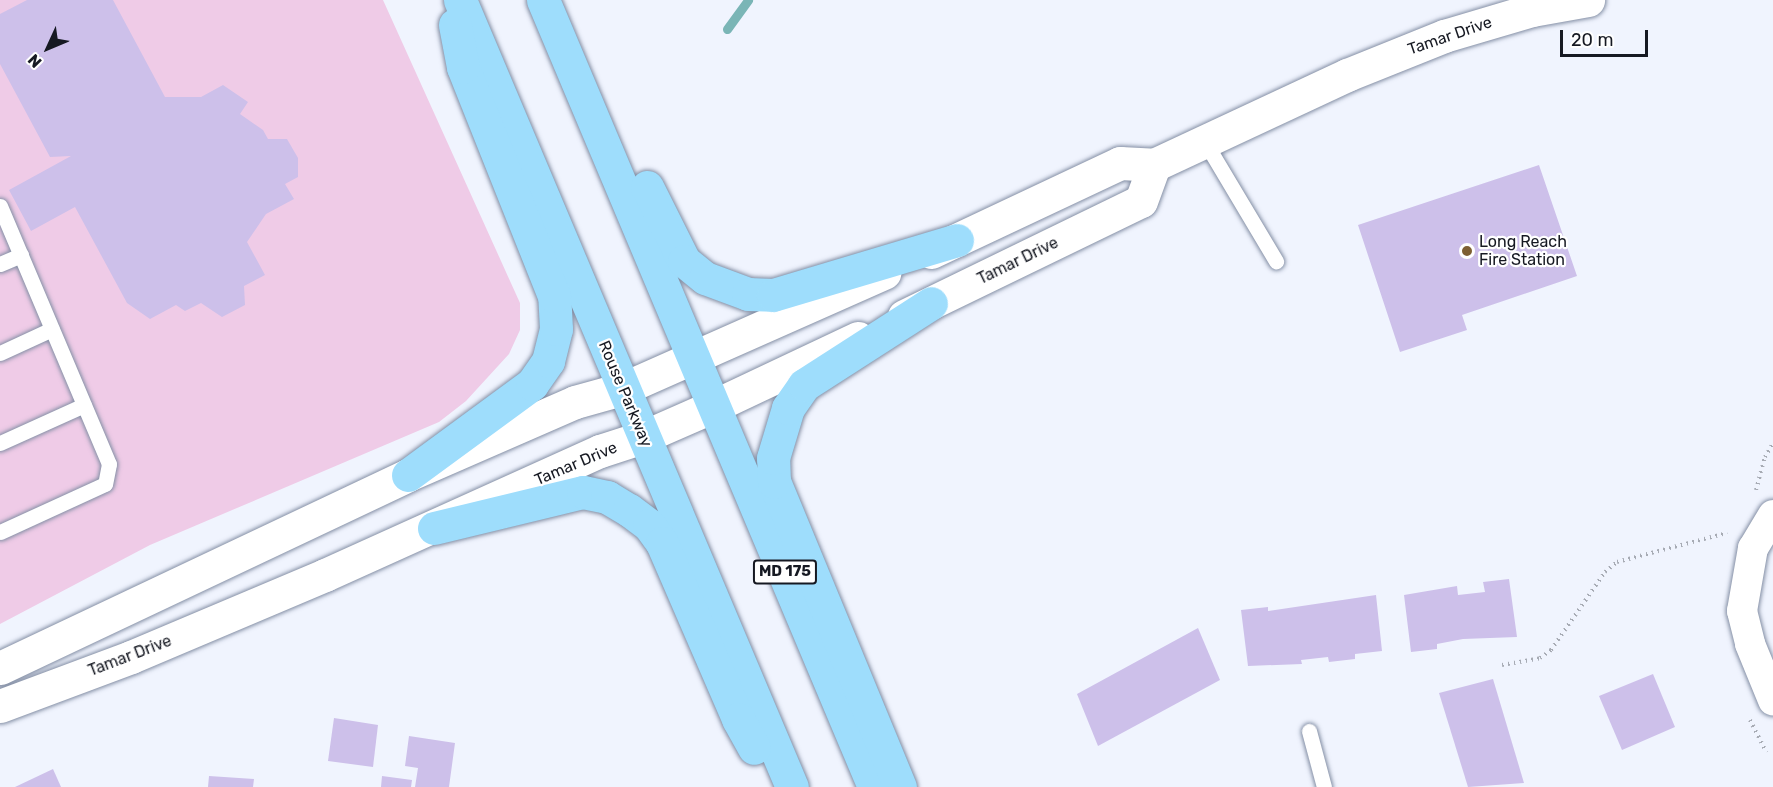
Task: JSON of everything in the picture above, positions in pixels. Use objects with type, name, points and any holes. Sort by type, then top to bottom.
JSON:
[{"type":"main road","points":[[408,475],[532,384],[548,361],[556,329],[554,296],[463,67],[450,0]]},
{"type":"main road","name":"Rouse Parkway","points":[[460,0],[622,389],[792,787]]},
{"type":"main road","name":"MD 175","points":[[543,0],[716,405],[874,787]]},
{"type":"main road","points":[[565,0],[669,237],[684,261],[705,278],[748,294],[773,295],[957,240]]},
{"type":"main road","points":[[900,787],[774,482],[773,458],[788,408],[804,385],[931,303]]},
{"type":"main road","points":[[434,528],[583,492],[607,497],[636,515],[662,543],[738,719],[776,787]]},
{"type":"street","name":"Tamar Drive","points":[[0,668],[408,475],[574,402],[622,389],[957,240],[1120,163],[1154,165],[1347,75],[1444,36],[1532,10],[1588,0]]},
{"type":"street","name":"Tamar Drive","points":[[0,706],[131,657],[434,528],[600,451],[643,437],[716,405],[1141,201],[1154,165]]},
{"type":"street","points":[[1763,508],[1753,548],[1742,611],[1750,644],[1773,700]]},
{"type":"lane","points":[[1204,142],[1276,261]]},
{"type":"lane","points":[[0,206],[109,464],[105,484],[0,532]]},
{"type":"lane","points":[[0,264],[21,255]]},
{"type":"lane","points":[[0,353],[52,329]]},
{"type":"lane","points":[[0,442],[84,405]]},
{"type":"lane","points":[[1309,731],[1324,787]]},
{"type":"path","points":[[1763,508],[1765,457],[1773,443]]},
{"type":"path","points":[[1502,665],[1540,658],[1551,650],[1605,572],[1617,562],[1732,532]]},
{"type":"shaded area","points":[[0,0],[383,0],[520,303],[520,330],[509,354],[466,401],[439,422],[150,545],[0,624]]},
{"type":"building","points":[[27,0],[113,0],[165,97],[201,97],[223,85],[248,102],[240,114],[263,130],[268,139],[287,139],[298,158],[298,177],[285,184],[294,199],[266,214],[247,242],[265,275],[244,286],[245,305],[222,317],[201,303],[185,311],[176,305],[150,319],[127,303],[75,207],[31,231],[9,190],[71,156],[50,157],[0,64],[0,14]]},
{"type":"building","name":"Long Reach Fire Station","points":[[1539,165],[1577,276],[1462,315],[1467,330],[1400,352],[1358,225]]},
{"type":"building","points":[[1509,579],[1517,637],[1463,639],[1437,644],[1437,649],[1411,652],[1404,595],[1457,586],[1458,595],[1485,592],[1483,582]]},
{"type":"building","points":[[1376,595],[1382,651],[1355,654],[1355,659],[1329,662],[1328,657],[1301,660],[1302,664],[1248,666],[1241,610],[1268,607],[1268,611]]},
{"type":"building","points":[[1198,628],[1220,680],[1098,746],[1077,694]]},
{"type":"building","points":[[1653,674],[1675,727],[1622,750],[1599,696]]},
{"type":"building","points":[[1493,679],[1524,783],[1468,787],[1439,693]]},
{"type":"building","points":[[334,718],[378,725],[373,767],[328,761]]},
{"type":"building","points":[[409,736],[455,743],[449,787],[415,787],[418,768],[405,766]]},
{"type":"building","points":[[53,769],[61,787],[15,787]]},
{"type":"building","points":[[209,776],[254,779],[253,787],[208,787]]},
{"type":"building","points":[[382,776],[412,780],[411,787],[381,787]]},
{"type":"waterway","points":[[727,29],[748,0]]},
{"type":"place","name":"Long Reach Fire Station","points":[[1467,251]]}]
